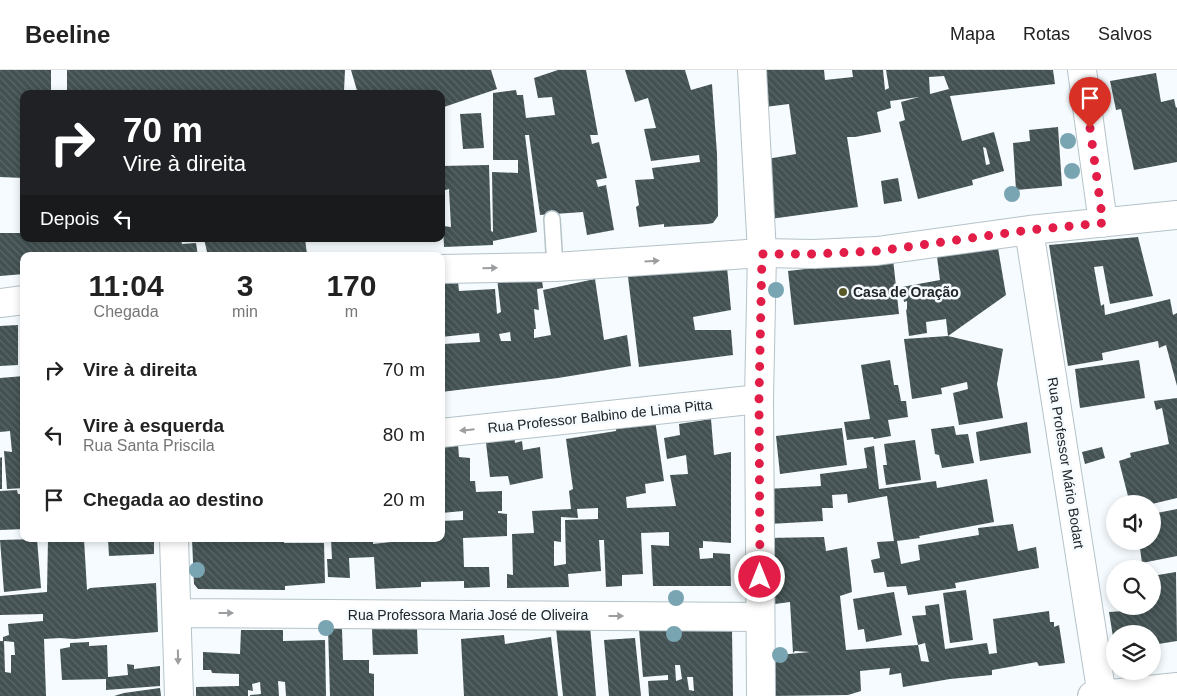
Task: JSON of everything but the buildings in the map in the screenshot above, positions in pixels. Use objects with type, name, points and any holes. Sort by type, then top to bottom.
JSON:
[{"type":"street","points":[[752,70],[762,254],[759,399],[761,696]]},
{"type":"street","points":[[1082,70],[1103,223]]},
{"type":"street","points":[[445,269],[555,267],[762,254],[878,251],[1029,230],[1177,215]]},
{"type":"street","name":"Rua Professor Mário Bodart","points":[[1029,230],[1099,696]]},
{"type":"street","points":[[0,303],[20,300]]},
{"type":"street","name":"Rua Professor Balbino de Lima Pitta","points":[[445,433],[759,399]]},
{"type":"street","points":[[174,542],[179,696]]},
{"type":"street","name":"Rua Professora Maria José de Oliveira","points":[[177,612],[760,617]]},
{"type":"street","points":[[1099,696],[1177,686]]},
{"type":"lane","points":[[552,219],[555,267]]},
{"type":"place","name":"Casa de Oração","points":[[843,292]]},
{"type":"route","points":[[760,577],[759,399],[762,254],[878,251],[1029,230],[1103,223],[1090,128]]}]
